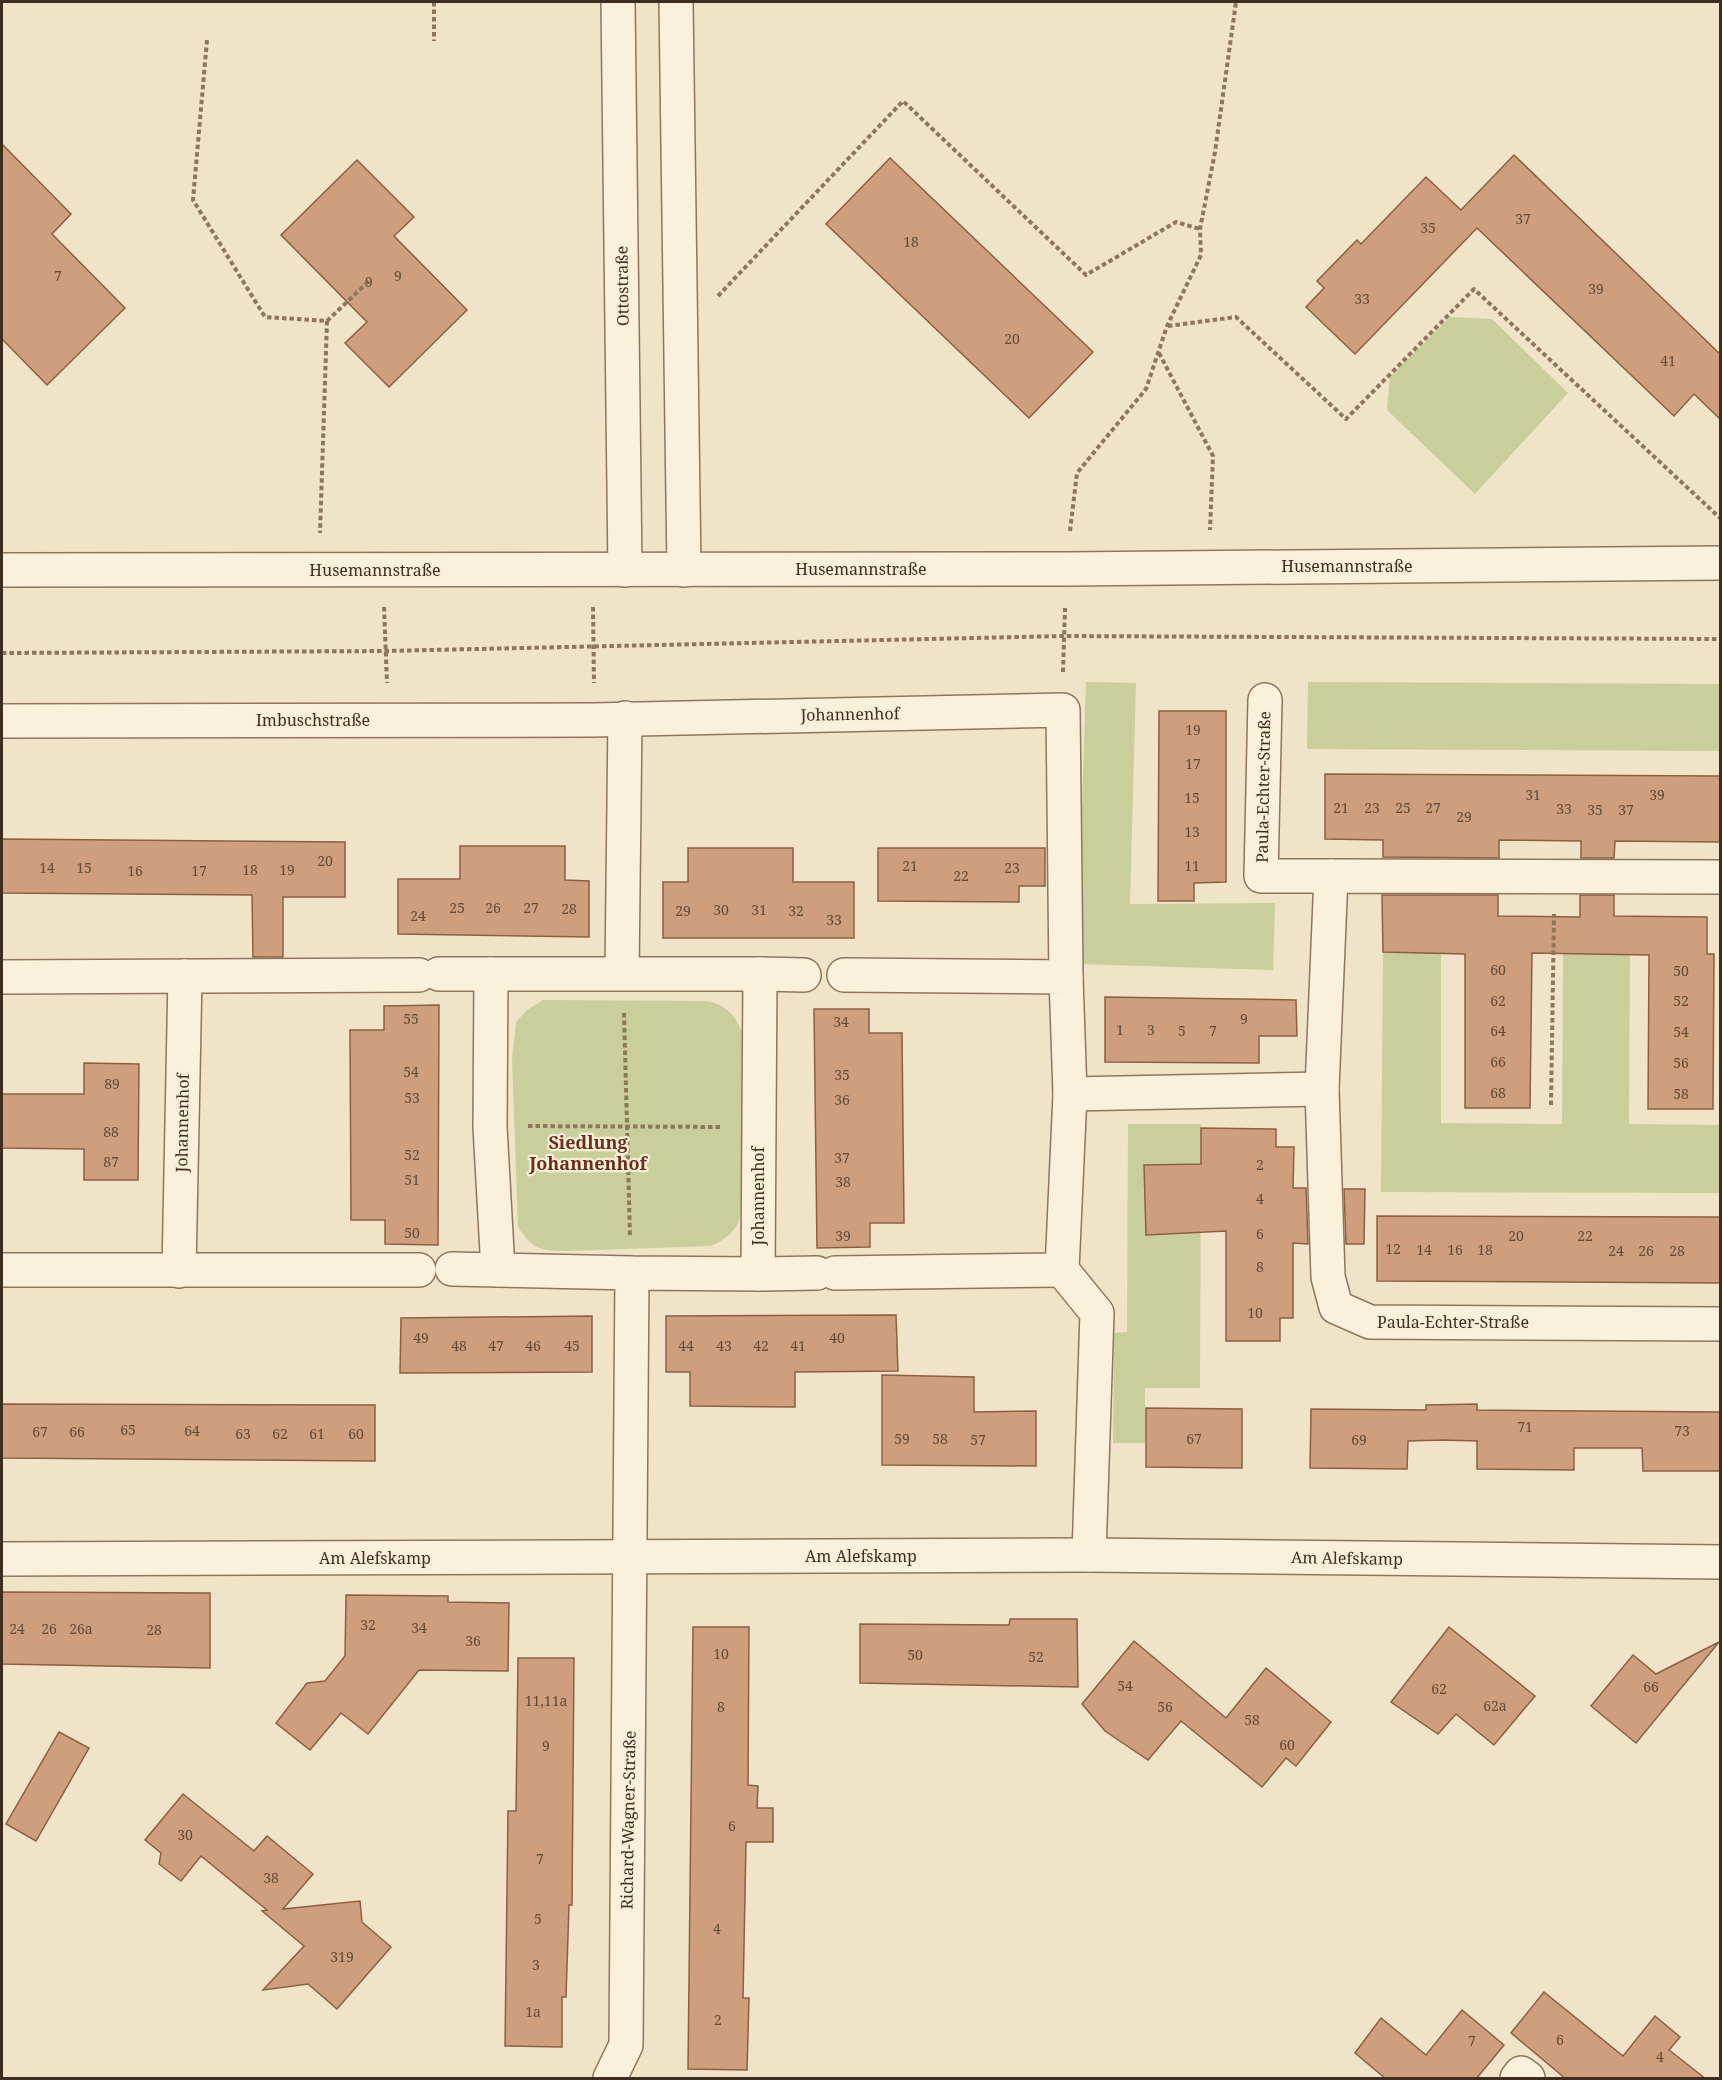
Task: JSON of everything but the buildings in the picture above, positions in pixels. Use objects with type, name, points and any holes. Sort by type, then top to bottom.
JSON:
[{"type":"street","name":"Ottostraße","points":[[618,2],[625,570]]},
{"type":"street","points":[[676,2],[684,570]]},
{"type":"street","name":"Husemannstraße","points":[[2,570],[1066,569],[1720,563]]},
{"type":"street","name":"Paula-Echter-Straße","points":[[1264,700],[1261,876],[1720,877]]},
{"type":"street","points":[[1063,711],[1066,977],[1070,1094],[1062,1270],[1097,1313],[1089,1555]]},
{"type":"street","name":"Johannenhof","points":[[625,718],[1063,711]]},
{"type":"street","points":[[622,973],[625,718]]},
{"type":"street","name":"Imbuschstraße","points":[[2,721],[625,718]]},
{"type":"street","name":"Paula-Echter-Straße","points":[[1331,876],[1322,1089],[1328,1277],[1336,1307],[1370,1322],[1720,1324]]},
{"type":"street","points":[[2,977],[622,973],[804,975]]},
{"type":"street","points":[[491,974],[490,1127],[498,1270]]},
{"type":"street","name":"Johannenhof","points":[[758,1274],[760,974]]},
{"type":"street","points":[[844,975],[1066,977]]},
{"type":"street","name":"Johannenhof","points":[[179,1271],[185,976]]},
{"type":"street","points":[[1070,1094],[1322,1089]]},
{"type":"street","points":[[452,1269],[758,1274],[1062,1270]]},
{"type":"street","points":[[2,1270],[419,1270]]},
{"type":"street","points":[[631,1558],[632,1273]]},
{"type":"street","name":"Am Alefskamp","points":[[2,1559],[1089,1555],[1720,1562]]},
{"type":"street","name":"Richard-Wagner-Straße","points":[[610,2079],[626,2045],[631,1558]]},
{"type":"street","points":[[1517,2079],[1521,2073],[1528,2079]]},
{"type":"path","points":[[434,2],[434,41]]},
{"type":"path","points":[[1063,711],[1066,569],[1077,472],[1146,389],[1167,326],[1201,255],[1200,229],[1215,152],[1236,2]]},
{"type":"path","points":[[207,40],[193,200],[265,317],[327,321]]},
{"type":"path","points":[[680,335],[903,101],[1086,274],[1176,222],[1200,229]]},
{"type":"path","points":[[319,570],[327,321],[369,281]]},
{"type":"path","points":[[1167,326],[1236,317],[1346,419],[1474,289],[1720,518]]},
{"type":"path","points":[[1158,352],[1214,456],[1208,568]]},
{"type":"path","points":[[593,597],[595,661]]},
{"type":"path","points":[[383,601],[386,664]]},
{"type":"path","points":[[2,653],[386,651],[1064,636],[1720,639]]},
{"type":"path","points":[[1551,1106],[1555,878]]},
{"type":"path","points":[[622,973],[632,1273]]},
{"type":"path","points":[[490,1127],[759,1127]]},
{"type":"green space","points":[[1450,317],[1492,319],[1568,393],[1475,494],[1387,410],[1390,377]]},
{"type":"green space","points":[[1086,682],[1136,683],[1130,904],[1275,903],[1273,970],[1077,964]]},
{"type":"green space","points":[[1308,682],[1720,684],[1720,751],[1307,749]]},
{"type":"green space","points":[[1383,952],[1441,953],[1441,1123],[1562,1124],[1563,954],[1630,954],[1629,1124],[1720,1125],[1720,1193],[1381,1192]]},
{"type":"green space","points":[[543,1000],[707,1001],[721,1006],[734,1017],[744,1036],[743,1201],[738,1223],[725,1238],[711,1246],[557,1251],[538,1247],[523,1234],[518,1227],[512,1059],[516,1022],[527,1010]]},
{"type":"green space","points":[[1128,1124],[1201,1124],[1200,1388],[1145,1388],[1145,1443],[1113,1443],[1114,1333],[1127,1332]]},
{"type":"district","name":"Siedlung Johannenhof","points":[[588,1152]]}]
